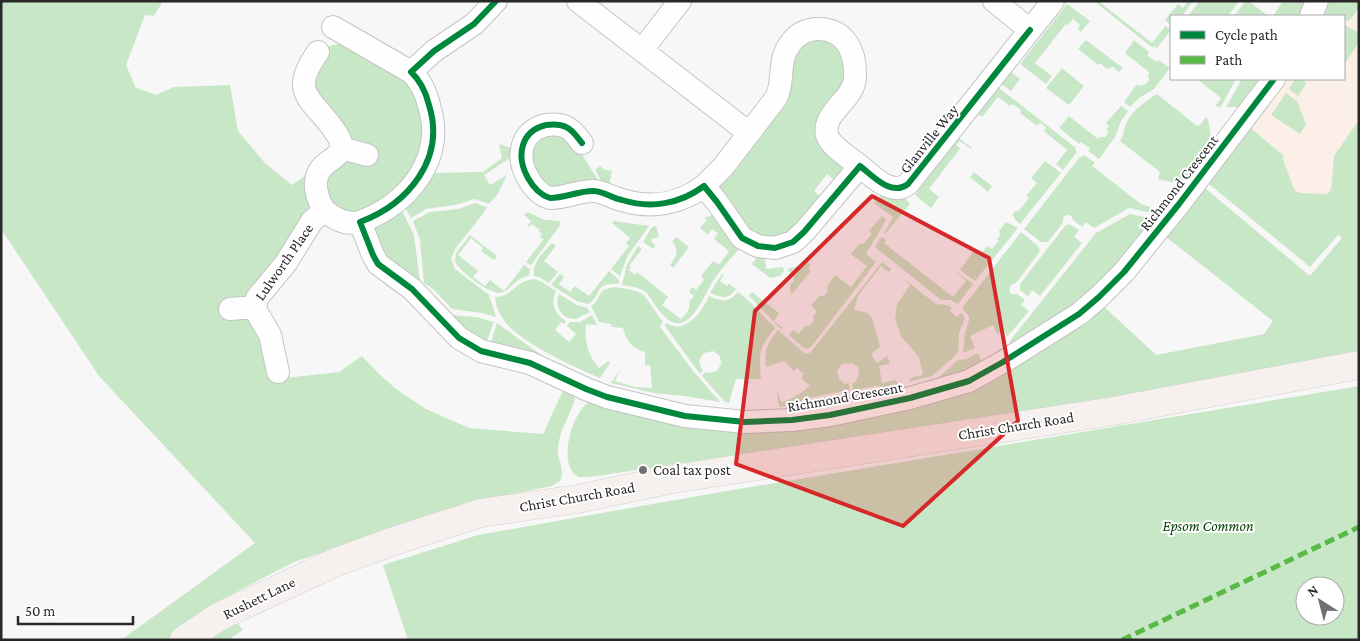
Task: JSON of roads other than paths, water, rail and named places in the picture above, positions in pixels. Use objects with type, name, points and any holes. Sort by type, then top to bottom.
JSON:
[{"type":"main road","name":"Christ Church Road","points":[[336,562],[481,513],[577,498],[673,479],[1114,411],[1359,365]]},
{"type":"main road","name":"Rushett Lane","points":[[184,640],[220,616],[336,562]]},
{"type":"street","points":[[411,72],[434,50],[474,24],[496,1]]},
{"type":"street","points":[[578,1],[749,133]]},
{"type":"street","points":[[642,50],[680,1]]},
{"type":"street","points":[[994,1],[1030,30]]},
{"type":"street","name":"Glanville Way","points":[[582,144],[571,130],[561,125],[544,126],[531,132],[523,144],[521,158],[525,173],[535,189],[550,198],[594,191],[622,200],[650,205],[679,199],[698,191],[719,172],[774,102],[779,93],[782,59],[791,42],[799,35],[812,30],[824,29],[834,31],[844,39],[851,50],[855,78],[851,92],[829,121],[827,134],[830,142],[890,188],[899,189],[906,186],[1053,1]]},
{"type":"street","points":[[1311,15],[1317,1]]},
{"type":"street","points":[[333,27],[411,72],[423,89],[434,120],[434,137],[429,157],[419,177],[404,196],[382,212],[360,222]]},
{"type":"street","points":[[318,52],[308,67],[305,79],[304,91],[308,100],[336,133],[341,143],[341,148],[367,155]]},
{"type":"street","name":"Richmond Crescent","points":[[360,222],[378,264],[412,290],[459,338],[480,351],[530,363],[607,396],[675,414],[745,422],[781,421],[816,417],[910,398],[968,381],[1003,362],[1079,314],[1106,290],[1129,265],[1179,204],[1273,80]]},
{"type":"street","name":"Lulworth Place","points":[[341,148],[338,154],[322,168],[318,175],[318,197],[324,210],[340,221],[360,222]]},
{"type":"street","points":[[704,186],[718,202],[742,238],[758,246],[775,248],[793,242],[807,230],[860,166]]},
{"type":"street","name":"Lulworth Place","points":[[278,372],[272,340],[254,307],[257,298],[286,263],[309,225],[324,210]]},
{"type":"street","points":[[230,309],[254,307]]},
{"type":"place","name":"Coal tax post","points":[[643,470]]},
{"type":"park label","name":"Epsom Common","points":[[1208,526]]}]
